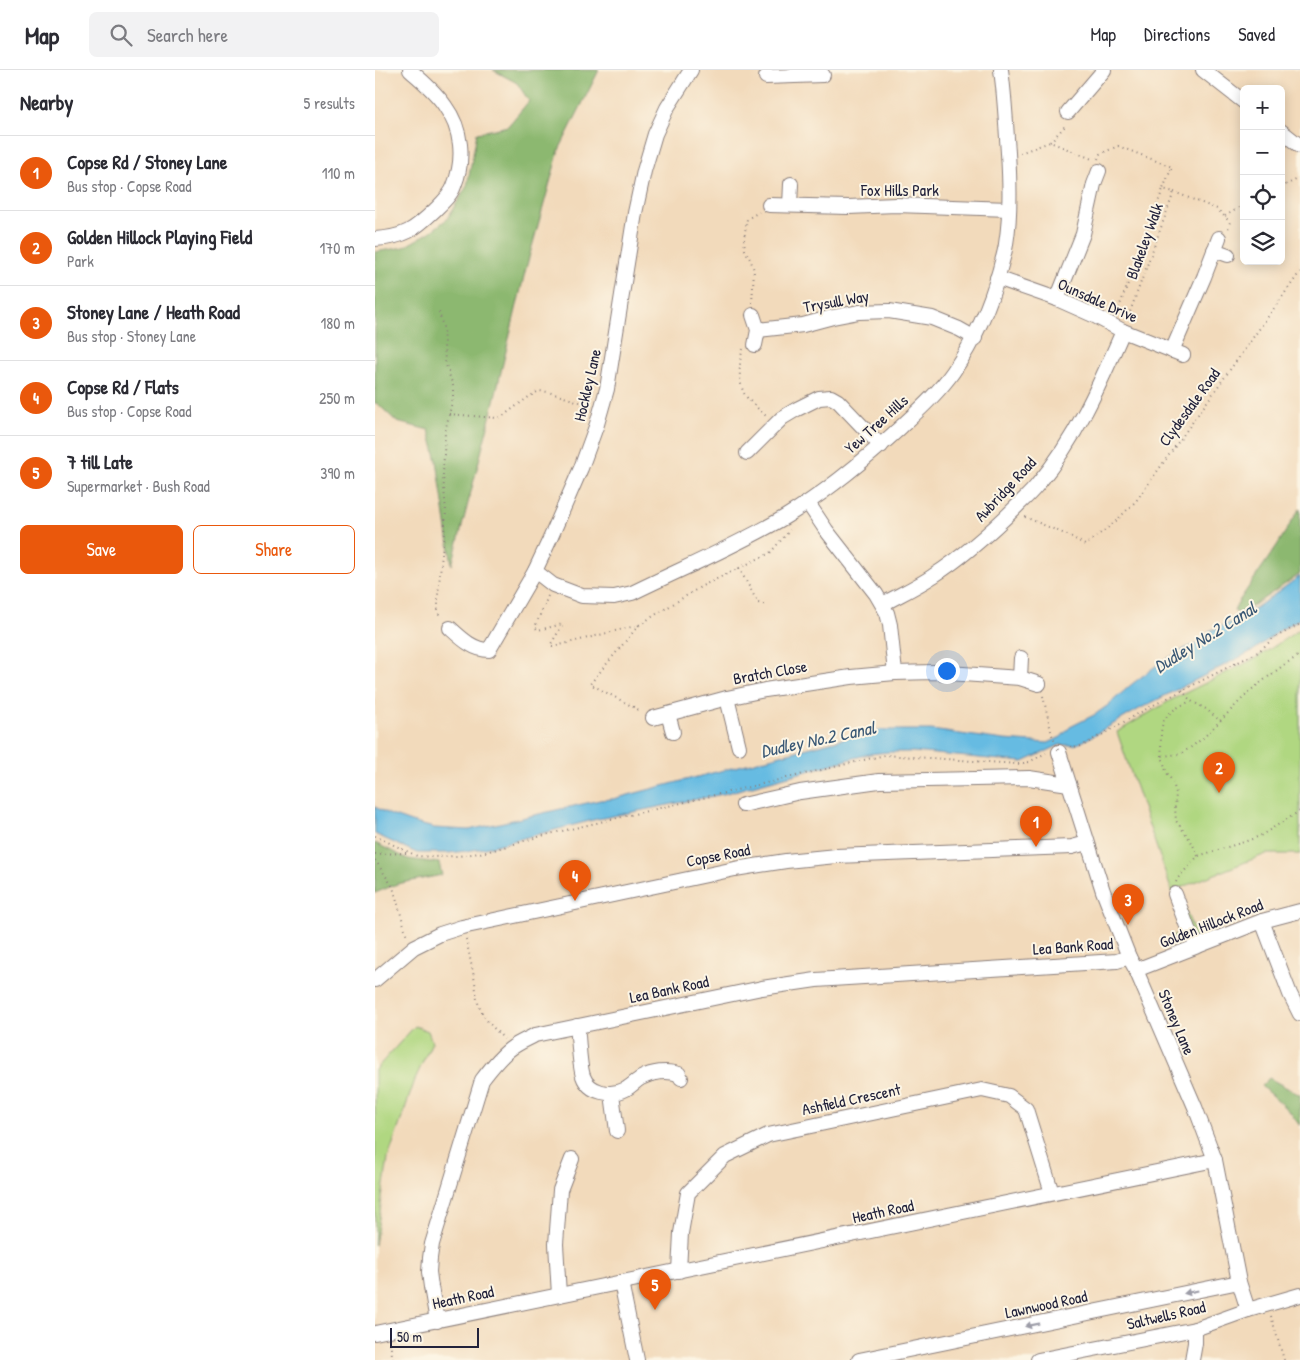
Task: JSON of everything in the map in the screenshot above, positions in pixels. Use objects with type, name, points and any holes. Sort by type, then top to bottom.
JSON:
[{"type":"street","points":[[375,239],[397,236],[418,226],[443,202],[454,188],[459,168],[460,138],[454,122],[445,105],[410,70]]},
{"type":"street","name":"Hockley Lane","points":[[450,628],[472,646],[482,650],[489,650],[535,571],[550,539],[597,424],[607,389],[632,230],[644,171],[655,134],[667,108],[691,70]]},
{"type":"street","name":"Yew Tree Hills","points":[[535,571],[553,585],[582,596],[614,597],[632,593],[744,539],[804,505],[858,465],[913,415],[952,373],[975,338],[988,308],[1006,245],[1009,209],[1007,123],[1001,70]]},
{"type":"street","points":[[1068,112],[1104,70]]},
{"type":"street","points":[[1203,70],[1240,99]]},
{"type":"street","points":[[775,75],[823,75]]},
{"type":"street","points":[[1285,134],[1300,146]]},
{"type":"street","points":[[1057,299],[1083,234],[1088,182],[1099,170]]},
{"type":"street","points":[[790,206],[791,184]]},
{"type":"street","name":"Fox Hills Park","points":[[769,206],[848,207],[896,205],[1009,209]]},
{"type":"street","points":[[1217,244],[1229,255]]},
{"type":"street","name":"Ounsdale Drive","points":[[997,278],[1057,299],[1177,353],[1217,244]]},
{"type":"street","name":"Trysull Way","points":[[758,330],[803,325],[859,312],[889,311],[932,318],[975,338]]},
{"type":"street","points":[[753,315],[758,330],[755,345]]},
{"type":"street","name":"Awbridge Road","points":[[883,604],[931,578],[967,552],[1012,511],[1038,484],[1067,444],[1090,404],[1118,328]]},
{"type":"street","points":[[747,453],[782,418],[819,398],[831,397],[838,401],[881,446]]},
{"type":"street","points":[[804,505],[826,530],[883,604],[890,625],[895,673]]},
{"type":"street","points":[[1020,678],[1021,658]]},
{"type":"street","name":"Bratch Close","points":[[653,718],[765,690],[851,677],[895,673],[934,672],[1020,678],[1039,684]]},
{"type":"street","points":[[727,698],[739,748]]},
{"type":"street","points":[[668,714],[673,732]]},
{"type":"street","name":"Stoney Lane","points":[[1056,750],[1069,784],[1103,891],[1129,957],[1195,1106],[1215,1160],[1239,1282],[1248,1310]]},
{"type":"street","points":[[743,805],[800,792],[879,781],[1029,778],[1069,784]]},
{"type":"street","name":"Copse Road","points":[[375,980],[414,947],[440,934],[463,927],[735,869],[836,856],[1072,847],[1087,843]]},
{"type":"street","points":[[1175,894],[1198,946]]},
{"type":"street","name":"Golden Hillock Road","points":[[1136,970],[1263,921],[1300,912]]},
{"type":"street","points":[[1263,921],[1290,994],[1300,1014]]},
{"type":"street","name":"Lea Bank Road","points":[[437,1321],[429,1272],[429,1258],[436,1228],[482,1080],[489,1070],[511,1048],[535,1035],[762,988],[816,980],[1117,961],[1129,957]]},
{"type":"street","points":[[577,1026],[583,1077],[596,1090],[612,1094],[626,1089],[641,1078],[670,1071],[679,1074],[681,1078]]},
{"type":"street","name":"Ashfield Crescent","points":[[679,1271],[681,1233],[688,1193],[725,1156],[768,1135],[952,1096],[982,1090],[1009,1096],[1026,1109],[1052,1193]]},
{"type":"street","points":[[612,1094],[617,1131]]},
{"type":"street","points":[[559,1295],[556,1244],[559,1190],[572,1159]]},
{"type":"street","name":"Heath Road","points":[[381,1331],[1215,1160]]},
{"type":"street","points":[[621,1282],[637,1360]]},
{"type":"street","name":"Lawnwood Road","points":[[859,1360],[1239,1282]]},
{"type":"street","name":"Saltwells Road","points":[[1041,1360],[1195,1329],[1300,1294]]},
{"type":"street","points":[[1192,1360],[1195,1329]]},
{"type":"path","points":[[1008,158],[1050,142],[1071,119],[1068,112]]},
{"type":"path","points":[[1050,142],[1097,161],[1100,154],[1118,146],[1172,167],[1163,189]]},
{"type":"path","points":[[1285,185],[1300,178]]},
{"type":"path","name":"Blakeley Walk","points":[[1163,189],[1174,192],[1118,328],[1163,189]]},
{"type":"path","points":[[1174,192],[1217,209],[1230,222],[1225,238],[1217,244]]},
{"type":"path","points":[[753,315],[751,305],[754,270],[745,250],[744,239],[747,219],[769,206]]},
{"type":"path","points":[[1225,216],[1240,207]]},
{"type":"path","name":"Clydesdale Road","points":[[1012,511],[1073,537],[1085,545],[1113,524],[1136,502],[1300,272]]},
{"type":"path","points":[[439,312],[443,327],[445,362],[453,386],[453,398],[445,432],[443,476],[446,512],[438,612],[442,620],[450,628]]},
{"type":"path","points":[[755,345],[744,346],[741,355],[740,369],[743,391],[775,425]]},
{"type":"path","points":[[449,414],[497,418],[503,416],[539,391],[602,408]]},
{"type":"path","points":[[553,585],[535,627],[538,630],[563,624],[551,644],[552,647],[639,625],[702,586],[770,553],[793,526],[804,505]]},
{"type":"path","points":[[739,568],[758,603],[768,605]]},
{"type":"path","points":[[375,836],[417,856],[458,856],[486,852],[545,835],[885,755],[1018,764],[1029,762],[1063,747],[1082,746],[1182,690],[1259,652],[1274,638],[1300,624]]},
{"type":"path","points":[[639,625],[590,684],[653,718]]},
{"type":"path","points":[[1162,756],[1180,754],[1190,748],[1203,738],[1251,690],[1300,654]]},
{"type":"path","points":[[1039,684],[1056,750]]},
{"type":"path","points":[[1182,690],[1191,701],[1206,709],[1219,721]]},
{"type":"path","points":[[1191,701],[1168,713],[1163,724],[1160,740],[1166,771],[1173,783],[1176,794],[1176,821],[1191,841],[1198,856]]},
{"type":"path","points":[[1175,894],[1174,887],[1178,878],[1198,856],[1260,836],[1300,811]]},
{"type":"path","points":[[375,854],[410,852]]},
{"type":"path","points":[[375,860],[393,887],[406,934]]},
{"type":"path","points":[[463,927],[477,1000],[481,1011],[511,1048]]},
{"type":"path","points":[[1271,1313],[1284,1360]]},
{"type":"path","points":[[381,1331],[393,1360]]},
{"type":"green space","points":[[493,70],[599,70],[559,150],[525,272],[452,565],[437,461],[429,430],[397,422],[375,403],[375,252],[404,247],[430,232],[447,219],[467,186],[477,133],[508,126],[529,101],[517,83]]},
{"type":"green space","points":[[1300,508],[1300,574],[1245,611],[1238,613],[1234,611],[1237,604]]},
{"type":"green space","points":[[1300,629],[1300,854],[1266,854],[1177,889],[1193,929],[1199,936],[1173,947],[1171,937],[1185,930],[1117,732],[1171,700],[1258,657]]},
{"type":"green space","points":[[375,843],[408,859],[439,863],[442,875],[397,884],[375,893]]},
{"type":"green space","points":[[415,1026],[428,1031],[432,1042],[416,1077],[388,1158],[375,1245],[375,1070]]},
{"type":"green space","points":[[1269,1078],[1300,1095],[1300,1126],[1290,1112],[1261,1086]]},
{"type":"water","points":[[1300,576],[1300,619],[1282,629],[1254,650],[1141,708],[1082,742],[1074,745],[1060,745],[1023,762],[913,752],[869,754],[723,794],[593,820],[485,848],[448,853],[417,853],[375,834],[375,807],[391,815],[434,828],[469,830],[600,800],[613,799],[881,730],[931,730],[1004,740],[1048,743],[1061,737],[1070,727],[1107,706],[1161,662],[1203,641],[1209,631],[1230,623],[1260,605]]},
{"type":"place","name":"Golden Hillock Playing Field","points":[[1219,793]]},
{"type":"place","name":"Copse Rd / Stoney Lane","points":[[1036,847]]},
{"type":"place","name":"Copse Rd / Flats","points":[[575,901]]},
{"type":"place","name":"Stoney Lane / Heath Road","points":[[1128,925]]},
{"type":"place","name":"7 till Late","points":[[655,1310]]},
{"type":"water label","name":"Dudley No.2 Canal","points":[[1205,637]]},
{"type":"water label","name":"Dudley No.2 Canal","points":[[818,739]]}]
